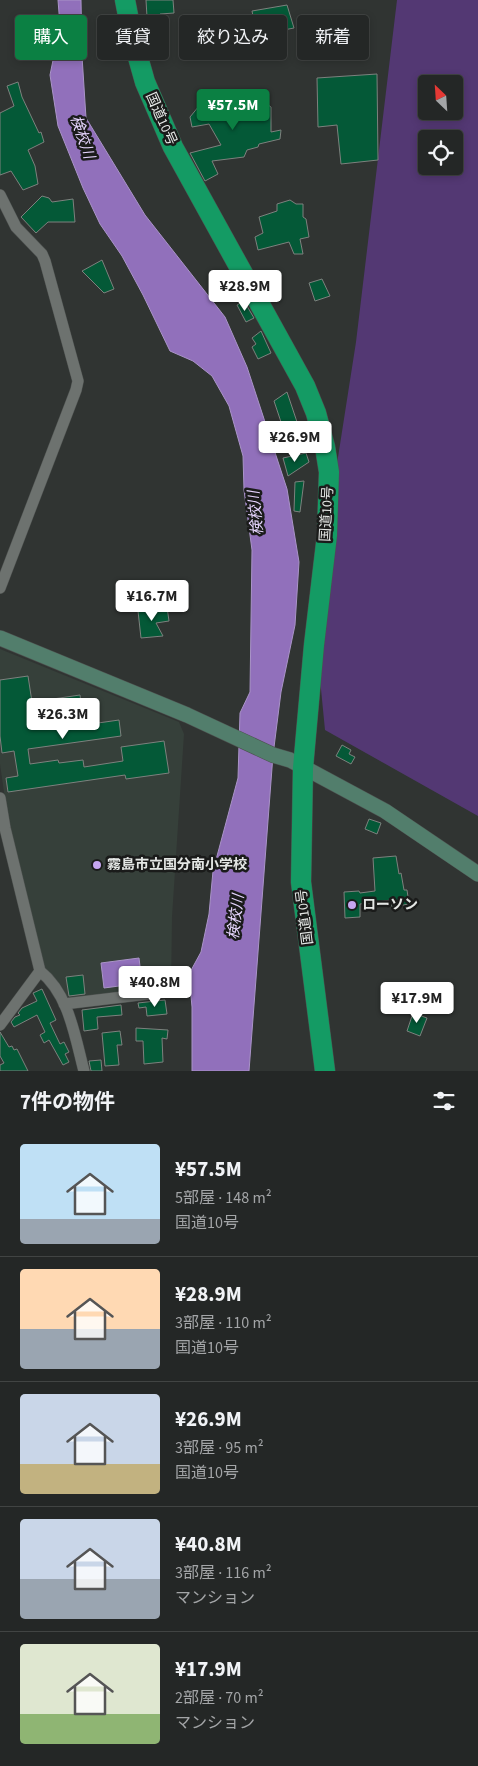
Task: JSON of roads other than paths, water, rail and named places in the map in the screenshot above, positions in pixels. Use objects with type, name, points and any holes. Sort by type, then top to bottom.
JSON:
[{"type":"highway","name":"国道10号","points":[[125,0],[138,62],[156,110],[173,147],[305,386],[316,413],[325,447],[329,472],[327,534],[314,645],[296,764],[301,882],[325,1071]]},
{"type":"main road","points":[[0,638],[296,764],[385,811],[478,874]]},
{"type":"street","points":[[0,195],[16,227],[42,254],[45,261],[78,381],[0,588]]},
{"type":"street","points":[[0,798],[5,828],[40,971],[55,985],[64,1004],[77,1042],[84,1071]]},
{"type":"street","points":[[0,1025],[40,971]]},
{"type":"street","points":[[64,1004],[173,991]]},
{"type":"water","points":[[58,0],[81,0],[81,15],[59,15]]},
{"type":"water","name":"検校川","points":[[53,60],[82,60],[86,118],[145,215],[225,317],[247,367],[287,489],[299,562],[295,625],[281,692],[273,755],[249,1071],[192,1071],[192,1007],[189,974],[201,952],[209,914],[213,871],[238,778],[240,713],[250,692],[252,550],[244,490],[243,456],[229,406],[212,376],[193,361],[170,351],[122,256],[100,224],[58,126],[50,75]]},
{"type":"water","points":[[139,958],[142,983],[104,988],[101,963]]},
{"type":"place","name":"霧島市立国分南小学校","points":[[97,865]]},
{"type":"place","name":"ローソン","points":[[352,905]]}]
